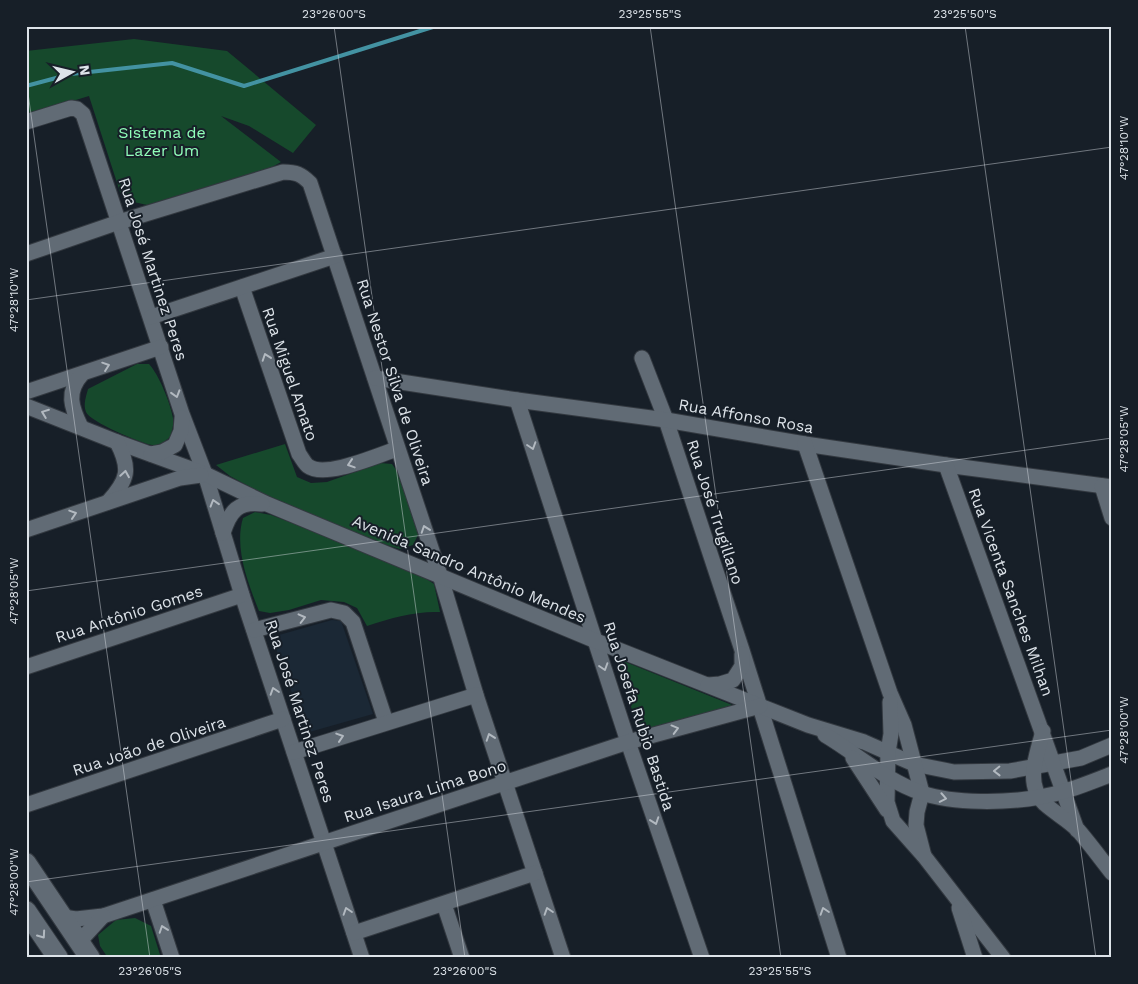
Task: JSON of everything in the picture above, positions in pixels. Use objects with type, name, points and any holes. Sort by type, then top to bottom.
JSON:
[{"type":"main road","points":[[26,863],[63,917],[80,953]]},
{"type":"main road","points":[[26,912],[58,958]]},
{"type":"street","name":"Rua José Martinez Peres","points":[[26,122],[71,108],[77,109],[83,114],[182,414],[205,474],[242,595],[362,958]]},
{"type":"street","name":"Rua Nestor Silva de Oliveira","points":[[119,222],[283,172],[295,172],[303,175],[310,183],[440,575],[476,695],[563,958]]},
{"type":"street","points":[[26,254],[119,222]]},
{"type":"street","points":[[151,317],[335,256]]},
{"type":"street","name":"Rua Miguel Amato","points":[[242,287],[299,454],[308,466],[318,471],[332,470],[397,449]]},
{"type":"street","points":[[26,392],[161,347]]},
{"type":"street","name":"Rua José Trugillano","points":[[642,358],[666,420],[742,650],[839,958]]},
{"type":"street","points":[[81,427],[74,412],[72,398],[73,385],[82,374]]},
{"type":"street","name":"Rua Affonso Rosa","points":[[375,378],[666,420],[805,444],[946,465],[1107,486]]},
{"type":"street","name":"Rua Josefa Rubio Bastida","points":[[517,400],[628,742],[702,958]]},
{"type":"street","name":"Avenida Sandro Antônio Mendes","points":[[26,406],[205,474],[267,504],[596,641],[808,725],[864,742],[914,764],[954,772],[1010,771],[1081,758],[1112,745]]},
{"type":"street","name":"Rua José Martinez Peres","points":[[150,454],[162,452],[175,445],[181,431],[182,414]]},
{"type":"street","points":[[108,502],[123,484],[126,474],[126,463],[117,442]]},
{"type":"street","points":[[805,444],[890,693],[904,725],[922,793],[916,825],[924,856]]},
{"type":"street","name":"Rua Vicenta Sanches Milhan","points":[[946,465],[1055,764]]},
{"type":"street","points":[[26,530],[180,478],[205,474]]},
{"type":"street","points":[[1107,486],[1112,518]]},
{"type":"street","points":[[223,533],[231,514],[243,504],[251,502],[267,504]]},
{"type":"street","points":[[451,610],[451,602],[457,595],[473,589]]},
{"type":"street","name":"Rua Antônio Gomes","points":[[26,667],[242,595]]},
{"type":"street","points":[[254,630],[331,610],[344,613],[353,622],[386,722]]},
{"type":"street","name":"Rua José Trugillano","points":[[708,685],[733,680],[742,666],[742,650]]},
{"type":"street","points":[[890,693],[891,728],[888,752],[887,802],[893,821]]},
{"type":"street","points":[[294,752],[476,695]]},
{"type":"street","name":"Rua Isaura Lima Bono","points":[[63,917],[76,919],[103,916],[628,742],[760,706]]},
{"type":"street","points":[[772,747],[776,730],[781,723],[791,718]]},
{"type":"street","name":"Rua João de Oliveira","points":[[26,805],[283,719]]},
{"type":"street","name":"Avenida Sandro Antônio Mendes","points":[[808,725],[888,777],[922,793],[946,799],[972,802],[1039,798],[1087,784],[1112,774]]},
{"type":"street","points":[[864,742],[891,728]]},
{"type":"street","points":[[1043,731],[1034,767],[1033,780],[1036,793],[1039,798],[1077,830],[1112,873]]},
{"type":"street","name":"Rua Vicenta Sanches Milhan","points":[[1043,731],[1056,748],[1068,755],[1081,758]]},
{"type":"street","points":[[850,753],[893,821],[924,856],[1003,958]]},
{"type":"street","points":[[1055,764],[1077,830]]},
{"type":"street","points":[[1077,830],[1076,801],[1080,792],[1087,784]]},
{"type":"street","points":[[354,933],[535,873]]},
{"type":"street","points":[[956,898],[976,958]]},
{"type":"street","points":[[153,900],[172,958]]},
{"type":"street","points":[[444,904],[462,958]]},
{"type":"street","points":[[80,953],[103,916]]},
{"type":"street","points":[[986,937],[988,946],[987,958]]},
{"type":"shaded area","points":[[332,620],[341,621],[373,714],[306,733],[272,637]]},
{"type":"green space","name":"Sistema de Lazer Um","points":[[134,39],[227,51],[316,125],[293,153],[249,126],[221,116],[281,162],[272,167],[147,205],[134,202],[120,192],[89,96],[26,115],[26,51]]},
{"type":"green space","points":[[137,364],[149,364],[153,369],[164,389],[172,412],[173,423],[170,437],[157,445],[152,445],[116,432],[96,421],[85,409],[88,389]]},
{"type":"green space","points":[[285,444],[297,477],[311,483],[327,482],[380,463],[392,464],[401,477],[419,533],[413,545],[400,549],[376,542],[259,492],[230,476],[216,465]]},
{"type":"green space","points":[[255,512],[271,515],[340,541],[422,576],[434,584],[440,612],[403,616],[367,626],[357,608],[344,602],[321,600],[289,610],[270,613],[259,611],[244,565],[240,541],[243,518]]},
{"type":"green space","points":[[618,659],[737,707],[638,732]]},
{"type":"green space","points":[[135,918],[151,926],[161,958],[108,958],[100,946],[98,935],[116,920]]},
{"type":"waterway","points":[[26,86],[71,74],[172,63],[244,86],[436,26]]}]
